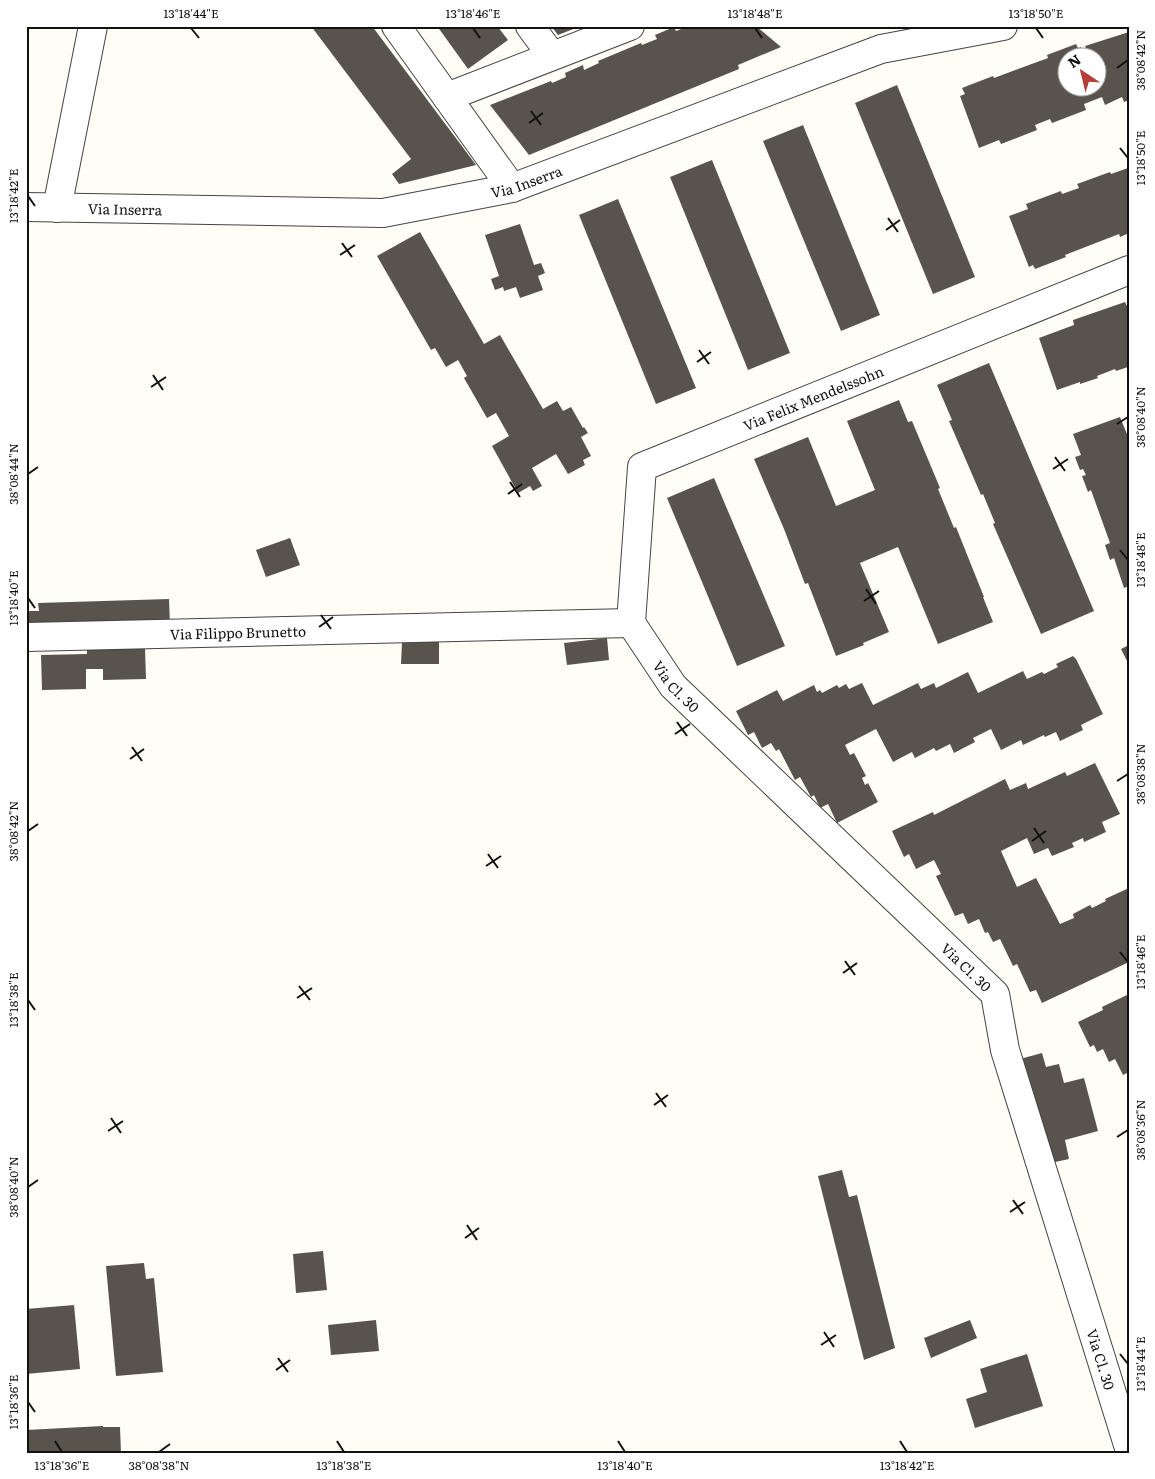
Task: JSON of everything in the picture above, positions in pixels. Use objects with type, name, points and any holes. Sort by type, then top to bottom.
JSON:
[{"type":"street","points":[[57,208],[93,26]]},
{"type":"street","points":[[396,26],[512,188]]},
{"type":"street","points":[[530,26],[552,56]]},
{"type":"street","points":[[447,97],[630,26]]},
{"type":"street","name":"Via Inserra","points":[[26,207],[383,213],[512,188],[881,49],[1003,26]]},
{"type":"street","name":"Via Felix Mendelssohn","points":[[630,623],[642,467],[1129,270]]},
{"type":"street","name":"Via Filippo Brunetto","points":[[26,637],[630,623]]},
{"type":"street","name":"Via Cl. 30","points":[[630,623],[672,686],[995,994],[1005,1050],[1129,1448]]},
{"type":"building","points":[[311,26],[372,26],[476,165],[399,184],[392,174],[411,159]]},
{"type":"building","points":[[437,26],[495,26],[496,28],[498,27],[508,40],[468,69]]},
{"type":"building","points":[[551,26],[581,26],[558,35]]},
{"type":"building","points":[[689,26],[756,26],[781,47],[738,65],[739,69],[529,155],[490,105],[566,77],[565,73],[583,65],[584,70],[599,63],[598,61],[641,43],[642,45],[657,39],[655,35],[674,27],[676,31]]},
{"type":"building","points":[[1129,32],[1129,100],[1124,102],[1122,97],[1105,105],[1102,98],[1108,98],[1108,48],[1086,48],[1085,46]]},
{"type":"building","points":[[1076,44],[1078,48],[1065,48]]},
{"type":"building","points":[[1058,51],[1058,98],[1099,98],[1084,104],[1086,110],[1052,123],[1050,119],[1035,125],[1037,130],[1001,144],[999,140],[979,148],[960,96],[965,94],[962,88],[1048,58],[1047,55]]},
{"type":"building","points":[[897,85],[975,277],[933,294],[855,103]]},
{"type":"building","points":[[803,125],[880,315],[841,331],[763,141]]},
{"type":"building","points":[[712,160],[790,353],[748,370],[670,177]]},
{"type":"building","points":[[1129,163],[1129,233],[1120,237],[1119,234],[1035,269],[1033,265],[1029,267],[1009,216],[1028,209],[1026,204],[1061,191],[1062,194],[1079,188],[1077,184],[1110,172],[1111,174],[1128,168],[1127,164]]},
{"type":"building","points":[[618,199],[696,388],[656,404],[579,215]]},
{"type":"building","points":[[520,224],[534,265],[541,263],[545,273],[538,276],[543,290],[520,298],[516,287],[504,291],[503,287],[495,290],[491,279],[499,276],[485,235]]},
{"type":"building","points":[[420,232],[484,344],[500,335],[543,409],[557,401],[563,411],[571,407],[588,433],[581,437],[591,456],[583,460],[585,465],[568,474],[556,454],[532,468],[542,486],[533,491],[530,486],[518,493],[492,446],[509,436],[496,413],[487,418],[464,378],[467,376],[458,360],[446,367],[435,348],[431,350],[377,256]]},
{"type":"building","points":[[1125,302],[1129,306],[1128,367],[1116,371],[1115,369],[1097,376],[1098,378],[1057,390],[1039,338],[1074,325],[1073,320]]},
{"type":"building","points":[[989,363],[1094,611],[1041,634],[993,524],[995,523],[983,494],[981,495],[949,421],[952,420],[937,385]]},
{"type":"building","points":[[899,400],[908,422],[912,421],[993,622],[938,644],[898,547],[860,563],[889,632],[863,643],[864,645],[836,656],[808,583],[805,584],[754,459],[808,437],[836,506],[875,490],[847,421]]},
{"type":"building","points":[[1120,417],[1129,439],[1129,586],[1124,588],[1114,558],[1110,560],[1105,545],[1110,543],[1091,490],[1088,492],[1082,476],[1086,475],[1083,469],[1080,470],[1075,457],[1081,455],[1073,434]]},
{"type":"building","points":[[714,478],[785,646],[737,666],[667,498]]},
{"type":"building","points":[[290,538],[300,565],[266,577],[256,550]]},
{"type":"building","points":[[26,592],[28,592],[28,611],[39,611],[38,603],[169,599],[170,626],[26,631]]},
{"type":"building","points":[[607,638],[609,660],[567,665],[564,643]]},
{"type":"building","points":[[402,642],[439,642],[439,664],[401,664]]},
{"type":"building","points":[[1129,645],[1129,665],[1121,649]]},
{"type":"building","points":[[145,648],[146,679],[103,680],[103,669],[86,669],[86,689],[42,690],[41,655],[87,654],[87,650]]},
{"type":"building","points":[[1073,656],[1103,714],[1081,725],[1083,730],[1060,741],[1056,732],[1045,737],[1044,735],[1023,745],[1021,740],[1001,750],[991,729],[973,738],[975,742],[954,753],[950,744],[936,751],[934,748],[915,758],[912,752],[893,762],[876,729],[845,745],[850,755],[854,753],[866,776],[862,778],[865,785],[868,783],[878,802],[837,823],[828,804],[820,808],[814,795],[811,797],[800,777],[795,780],[779,749],[776,751],[771,743],[762,748],[754,732],[748,735],[736,711],[777,690],[783,701],[814,685],[817,692],[820,690],[822,693],[837,685],[839,688],[846,684],[849,689],[862,683],[873,705],[918,683],[921,689],[934,683],[936,688],[968,672],[978,693],[1023,671],[1027,679],[1042,672],[1044,674],[1058,667],[1056,664]]},
{"type":"building","points":[[1095,763],[1120,814],[1102,822],[1106,832],[1084,842],[1083,838],[1072,843],[1074,847],[1052,856],[1048,848],[1034,854],[1027,838],[1001,851],[1017,887],[1036,878],[1060,924],[1074,918],[1073,914],[1090,905],[1092,908],[1106,901],[1105,899],[1129,888],[1129,962],[1042,1003],[1036,990],[1030,992],[1017,964],[1013,966],[1000,939],[993,942],[988,932],[985,933],[979,919],[968,924],[963,913],[955,916],[936,876],[941,874],[934,860],[916,869],[909,854],[904,857],[892,831],[933,812],[934,815],[1005,779],[1010,790],[1026,783],[1028,789],[1065,772],[1067,776]]},
{"type":"building","points":[[1129,994],[1129,1077],[1127,1073],[1123,1075],[1115,1059],[1109,1062],[1103,1049],[1097,1052],[1094,1045],[1090,1047],[1078,1022],[1103,1010],[1102,1007]]},
{"type":"building","points":[[1042,1053],[1046,1067],[1059,1064],[1064,1083],[1084,1078],[1098,1131],[1065,1140],[1069,1159],[1046,1164],[1020,1059]]},
{"type":"building","points":[[842,1170],[849,1197],[857,1195],[895,1348],[864,1360],[818,1176]]},
{"type":"building","points":[[323,1251],[327,1290],[296,1293],[293,1254]]},
{"type":"building","points":[[144,1263],[146,1279],[154,1278],[163,1372],[116,1376],[106,1266]]},
{"type":"building","points":[[74,1305],[80,1369],[26,1374],[26,1309]]},
{"type":"building","points":[[376,1320],[379,1351],[331,1355],[328,1325]]},
{"type":"building","points":[[970,1320],[977,1338],[931,1358],[924,1338]]},
{"type":"building","points":[[1027,1354],[1043,1406],[975,1428],[966,1399],[987,1392],[980,1369]]},
{"type":"building","points":[[103,1426],[120,1427],[121,1453],[26,1453],[26,1430]]}]
